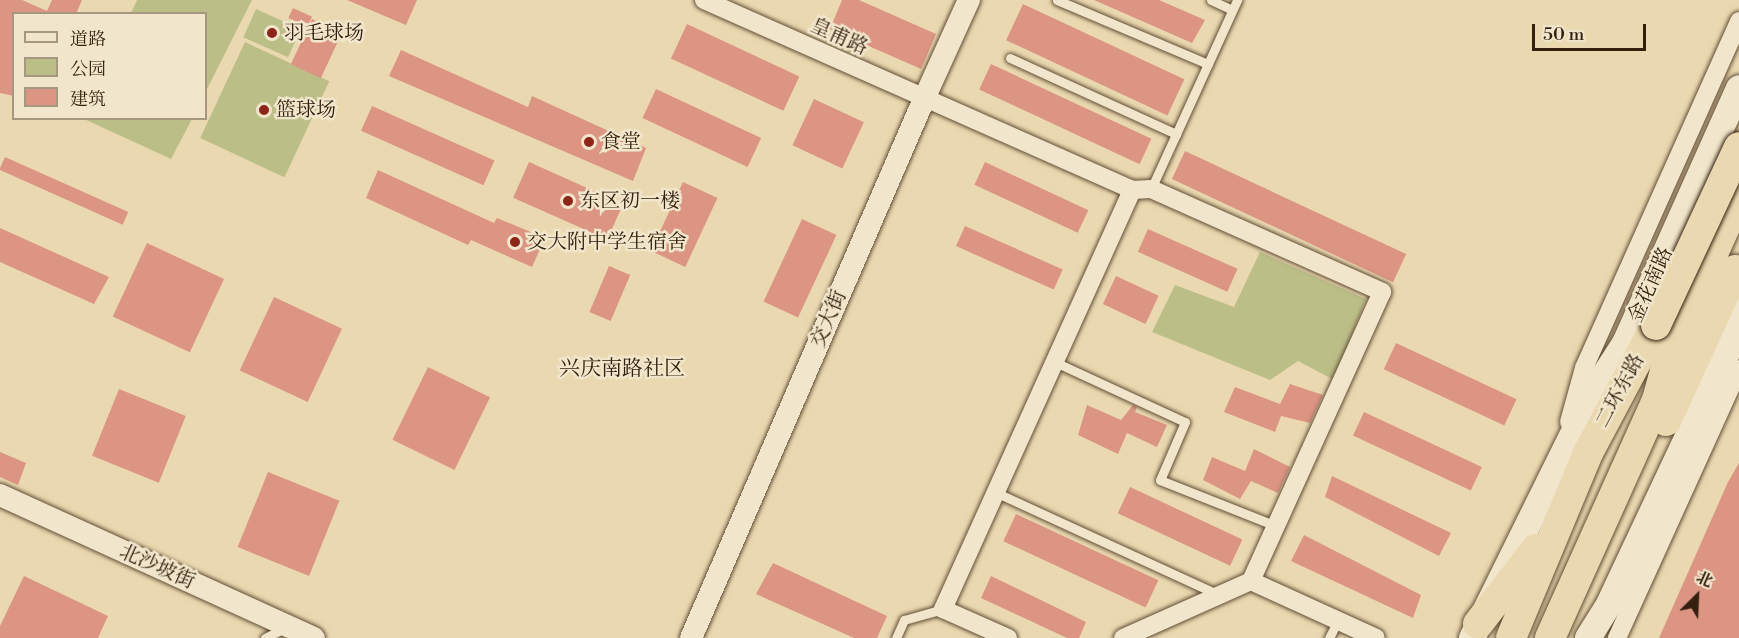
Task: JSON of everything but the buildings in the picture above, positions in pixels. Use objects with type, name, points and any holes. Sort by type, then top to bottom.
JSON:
[{"type":"highway","name":"二环东路","points":[[1550,638],[1658,400],[1664,335],[1739,147]]},
{"type":"highway","name":"二环东路","points":[[1511,638],[1559,518],[1573,456],[1664,335],[1739,196]]},
{"type":"highway","points":[[1572,588],[1643,473],[1737,266]]},
{"type":"highway","points":[[1573,456],[1594,391]]},
{"type":"highway","points":[[1475,631],[1559,518]]},
{"type":"main road","name":"金花南路","points":[[1594,391],[1625,343],[1739,88]]},
{"type":"main road","points":[[1588,638],[1610,604],[1739,328],[1737,266]]},
{"type":"main road","points":[[1475,631],[1573,456]]},
{"type":"street","name":"皇甫路","points":[[704,0],[1132,190]]},
{"type":"street","name":"交大街","points":[[691,638],[969,0]]},
{"type":"street","points":[[1573,456],[1584,368],[1739,21]]},
{"type":"street","points":[[1008,638],[943,609],[1132,190],[1151,189],[1382,292],[1251,581],[1123,638]]},
{"type":"street","points":[[1617,638],[1739,369]]},
{"type":"street","name":"北沙坡街","points":[[0,495],[314,638]]},
{"type":"street","points":[[1251,581],[1376,638]]},
{"type":"lane","points":[[1057,0],[1208,64]]},
{"type":"lane","points":[[1211,0],[1232,10]]},
{"type":"lane","points":[[1151,189],[1237,0]]},
{"type":"lane","points":[[1010,58],[1176,134]]},
{"type":"lane","points":[[1055,362],[1185,423],[1160,480],[1276,526]]},
{"type":"lane","points":[[995,492],[1219,595]]},
{"type":"lane","points":[[896,638],[904,620],[943,609]]},
{"type":"lane","points":[[1329,638],[1338,620]]},
{"type":"lane","points":[[265,638],[288,626]]},
{"type":"green space","points":[[137,0],[252,0],[207,89],[207,12],[131,12]]},
{"type":"green space","name":"羽毛球场","points":[[256,9],[301,29],[288,57],[243,37]]},
{"type":"green space","name":"篮球场","points":[[245,42],[329,81],[284,177],[200,138]]},
{"type":"green space","points":[[86,120],[191,120],[171,159]]},
{"type":"green space","points":[[1260,252],[1366,299],[1334,380],[1298,361],[1270,380],[1152,332],[1175,285],[1234,307]]},
{"type":"place","name":"羽毛球场","points":[[272,33]]},
{"type":"place","name":"篮球场","points":[[264,110]]},
{"type":"place","name":"食堂","points":[[589,142]]},
{"type":"place","name":"东区初一楼","points":[[568,201]]},
{"type":"place","name":"交大附中学生宿舍","points":[[515,242]]},
{"type":"district","name":"兴庆南路社区","points":[[622,369]]}]
